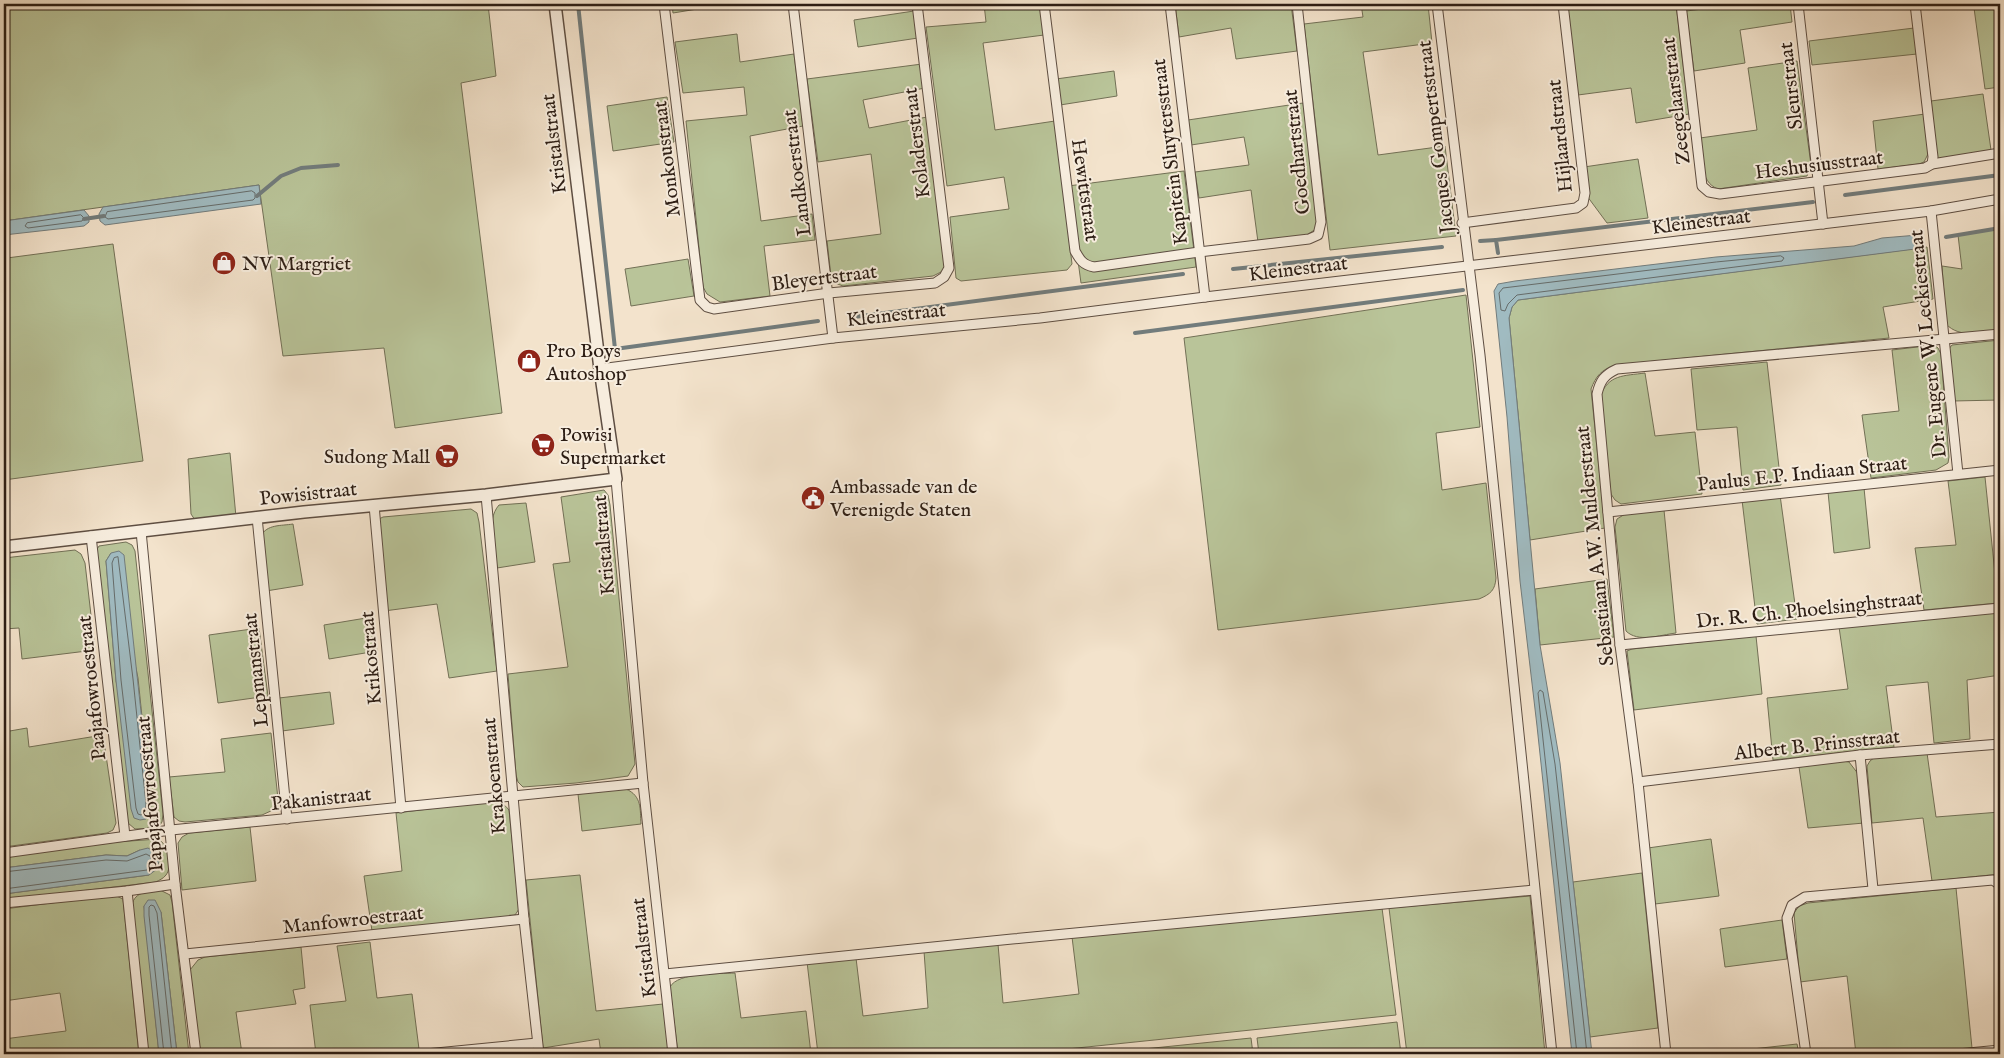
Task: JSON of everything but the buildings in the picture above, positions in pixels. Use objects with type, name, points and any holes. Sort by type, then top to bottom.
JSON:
[{"type":"street","name":"Kristalstraat","points":[[555,4],[600,369],[616,479],[643,783],[673,1054]]},
{"type":"street","name":"Monkoustraat","points":[[664,4],[700,300],[707,307]]},
{"type":"street","name":"Landkoerstraat","points":[[793,4],[834,338]]},
{"type":"street","name":"Koladerstraat","points":[[917,4],[949,268],[944,277]]},
{"type":"street","name":"Hewittstraat","points":[[1044,4],[1075,251],[1080,261],[1087,266],[1094,267],[1199,252]]},
{"type":"street","name":"Kapitein Sluytersstraat","points":[[1170,4],[1205,297]]},
{"type":"street","name":"Goedhartstraat","points":[[1199,252],[1309,239],[1318,235],[1321,222],[1297,4]]},
{"type":"street","name":"Jacques Gompertsstraat","points":[[1437,4],[1462,224],[1469,266],[1552,1054]]},
{"type":"street","name":"Hijlaardstraat","points":[[1462,224],[1576,208],[1583,203],[1585,193],[1563,4]]},
{"type":"street","name":"Zeegelaarstraat","points":[[1681,4],[1702,186],[1709,192]]},
{"type":"street","name":"Sleurstraat","points":[[1798,4],[1823,224]]},
{"type":"street","points":[[1915,4],[1933,157],[1932,164]]},
{"type":"street","name":"Heshusiusstraat","points":[[1709,192],[1720,194],[1925,168],[1932,164],[2000,154]]},
{"type":"street","name":"Kleinestraat","points":[[600,369],[834,338],[1040,318],[1931,211],[2000,199]]},
{"type":"street","name":"Dr. Eugene W. Leckiestraat","points":[[1931,211],[1958,474]]},
{"type":"street","name":"Bleyertstraat","points":[[707,307],[714,310],[829,293],[935,283],[944,277]]},
{"type":"street","name":"Sebastiaan A.W. Mulderstraat","points":[[1666,1054],[1638,782],[1620,645],[1597,394],[1599,383],[1606,374],[1617,369],[2000,334]]},
{"type":"street","name":"Paulus E.P. Indiaan Straat","points":[[1608,512],[2000,470]]},
{"type":"street","name":"Powisistraat","points":[[4,547],[257,517],[486,495],[616,479]]},
{"type":"street","name":"Krakoenstraat","points":[[486,495],[512,794],[539,1054]]},
{"type":"street","name":"Krikostraat","points":[[374,505],[400,808]]},
{"type":"street","name":"Lepmanstraat","points":[[257,517],[287,819]]},
{"type":"street","name":"Papajafowroestraat","points":[[141,531],[175,884],[196,1054]]},
{"type":"street","name":"Paajafowroestraat","points":[[91,536],[125,836]]},
{"type":"street","name":"Dr. R. Ch. Phoelsinghstraat","points":[[1620,645],[2000,608]]},
{"type":"street","name":"Albert B. Prinsstraat","points":[[1638,782],[1860,755],[2000,744]]},
{"type":"street","points":[[1860,755],[1873,889]]},
{"type":"street","name":"Pakanistraat","points":[[4,852],[171,830],[400,808],[512,794],[643,783]]},
{"type":"street","points":[[1806,1054],[1787,918],[1792,906],[1806,896],[1873,889],[1993,880],[2000,885]]},
{"type":"street","points":[[4,903],[127,891],[175,884]]},
{"type":"street","points":[[665,974],[1534,890]]},
{"type":"street","name":"Papajafowroestraat","points":[[127,891],[144,1054]]},
{"type":"street","name":"Manfowroestraat","points":[[185,954],[524,919]]},
{"type":"street","points":[[426,1054],[537,1043]]},
{"type":"street","points":[[1958,1054],[2000,1050]]},
{"type":"green space","points":[[4,4],[488,4],[496,76],[461,83],[502,413],[395,428],[384,348],[283,356],[259,185],[4,221]]},
{"type":"green space","points":[[672,4],[728,4],[673,13]]},
{"type":"green space","points":[[984,4],[1041,4],[1044,35],[983,43],[995,130],[1055,121],[1072,264],[1067,270],[961,281],[956,278],[950,217],[1009,209],[1004,177],[947,186],[926,27],[986,22]]},
{"type":"green space","points":[[1175,4],[1291,4],[1297,51],[1236,59],[1231,28],[1179,37]]},
{"type":"green space","points":[[1361,4],[1428,4],[1432,43],[1363,52],[1378,155],[1445,146],[1456,236],[1330,250],[1304,24],[1363,17]]},
{"type":"green space","points":[[1566,4],[1676,4],[1689,114],[1636,123],[1631,88],[1578,95]]},
{"type":"green space","points":[[1744,4],[1790,4],[1792,22],[1740,30],[1745,63],[1694,71],[1686,11]]},
{"type":"green space","points":[[2000,4],[2000,87],[1985,89],[1974,8]]},
{"type":"green space","points":[[914,11],[918,38],[858,47],[854,20]]},
{"type":"green space","points":[[1914,28],[1917,54],[1812,65],[1809,41]]},
{"type":"green space","points":[[737,34],[740,62],[794,54],[803,126],[750,136],[761,221],[812,214],[815,240],[764,246],[770,296],[720,302],[707,294],[703,287],[686,121],[747,115],[744,87],[683,93],[675,42]]},
{"type":"green space","points":[[1797,61],[1811,165],[1807,176],[1718,189],[1712,186],[1704,175],[1700,138],[1757,130],[1748,68]]},
{"type":"green space","points":[[922,64],[925,88],[863,100],[869,128],[927,117],[947,264],[943,271],[933,276],[843,286],[835,283],[831,276],[827,241],[881,234],[871,154],[818,162],[807,79]]},
{"type":"green space","points":[[1114,71],[1117,96],[1060,105],[1056,79]]},
{"type":"green space","points":[[1983,94],[1992,157],[1940,163],[1937,158],[1931,101]]},
{"type":"green space","points":[[667,97],[674,142],[613,151],[607,106]]},
{"type":"green space","points":[[1303,103],[1318,221],[1316,229],[1305,236],[1258,242],[1251,190],[1199,198],[1195,172],[1249,165],[1244,137],[1191,145],[1188,120]]},
{"type":"green space","points":[[1925,114],[1930,150],[1924,162],[1878,169],[1873,121]]},
{"type":"green space","points":[[1638,159],[1648,218],[1607,223],[1587,196],[1584,167]]},
{"type":"green space","points":[[1184,171],[1196,267],[1081,283],[1068,186]]},
{"type":"green space","points":[[2000,228],[2000,330],[1979,333],[1958,332],[1946,324],[1942,266],[1962,269],[1958,235]]},
{"type":"green space","points":[[4,235],[7,258],[113,244],[143,461],[4,480]]},
{"type":"green space","points":[[1927,247],[1933,299],[1883,307],[1889,338],[1615,365],[1603,371],[1595,380],[1591,389],[1605,528],[1530,540],[1509,318],[1512,307],[1518,300]]},
{"type":"green space","points":[[688,259],[694,296],[631,306],[625,269]]},
{"type":"green space","points":[[1466,295],[1480,427],[1436,433],[1442,490],[1486,483],[1496,578],[1492,591],[1479,599],[1218,630],[1184,338]]},
{"type":"green space","points":[[2000,340],[2000,400],[1953,401],[1948,350],[1952,345]]},
{"type":"green space","points":[[1934,345],[1941,354],[1948,463],[1936,470],[1871,478],[1862,415],[1899,411],[1892,350]]},
{"type":"green space","points":[[1767,362],[1781,485],[1743,490],[1737,427],[1697,430],[1691,369]]},
{"type":"green space","points":[[1645,373],[1655,436],[1695,432],[1702,494],[1621,504],[1611,494],[1600,397],[1603,389],[1612,380]]},
{"type":"green space","points":[[230,453],[236,517],[197,523],[191,514],[188,459]]},
{"type":"green space","points":[[1985,477],[1998,603],[1924,610],[1915,548],[1956,545],[1948,481]]},
{"type":"green space","points":[[1864,488],[1870,548],[1834,553],[1828,492]]},
{"type":"green space","points":[[604,490],[608,495],[610,505],[635,764],[628,776],[576,783],[523,787],[518,782],[516,775],[508,674],[568,667],[553,564],[570,562],[561,497]]},
{"type":"green space","points":[[1780,495],[1797,619],[1757,624],[1742,500]]},
{"type":"green space","points":[[526,503],[535,562],[497,568],[492,535],[492,519],[495,512],[499,505]]},
{"type":"green space","points":[[471,509],[477,513],[479,522],[497,671],[449,678],[437,604],[384,611],[377,520],[383,517]]},
{"type":"green space","points":[[1664,510],[1676,633],[1637,637],[1626,631],[1615,527],[1617,519],[1625,514]]},
{"type":"green space","points":[[293,524],[303,585],[266,591],[261,536],[271,527]]},
{"type":"green space","points":[[126,542],[132,545],[135,551],[163,814],[162,822],[158,828],[135,829],[128,823],[96,551],[99,546]],"holes":[[[111,553],[138,678],[151,804],[150,814],[146,819],[116,681],[106,561]]]},
{"type":"green space","points":[[75,550],[81,554],[85,563],[95,650],[22,659],[19,628],[4,629],[4,558]]},
{"type":"green space","points":[[1607,579],[1614,637],[1540,645],[1535,589]]},
{"type":"green space","points":[[2000,612],[2000,675],[1967,680],[1970,739],[1934,743],[1928,682],[1886,686],[1894,747],[1773,760],[1767,698],[1848,689],[1839,627]]},
{"type":"green space","points":[[372,617],[377,651],[329,659],[324,625]]},
{"type":"green space","points":[[259,628],[268,696],[218,703],[209,635]]},
{"type":"green space","points":[[1756,636],[1762,694],[1634,710],[1627,651]]},
{"type":"green space","points":[[330,692],[334,724],[282,731],[279,698]]},
{"type":"green space","points":[[27,728],[29,747],[103,735],[116,823],[113,830],[107,833],[4,847],[4,732]]},
{"type":"green space","points":[[271,733],[278,799],[273,810],[262,815],[185,822],[179,821],[174,817],[169,777],[225,772],[221,739]]},
{"type":"green space","points":[[1927,753],[1936,817],[2000,812],[2000,874],[1932,881],[1923,818],[1872,823],[1867,766],[1870,761],[1875,757]]},
{"type":"green space","points":[[1842,761],[1849,762],[1859,775],[1864,823],[1808,828],[1799,767]]},
{"type":"green space","points":[[626,789],[638,799],[641,824],[582,831],[578,794]]},
{"type":"green space","points":[[493,801],[506,806],[509,810],[519,909],[515,915],[372,931],[364,876],[402,871],[396,813]]},
{"type":"green space","points":[[250,827],[256,881],[182,890],[178,843],[182,837],[189,833]]},
{"type":"green space","points":[[158,839],[167,850],[169,866],[166,875],[156,882],[4,900],[4,894],[149,875],[140,850],[127,856],[106,855],[4,868],[4,857],[116,842]]},
{"type":"green space","points":[[1711,839],[1719,896],[1655,904],[1648,848]]},
{"type":"green space","points":[[1642,873],[1658,1028],[1590,1037],[1573,882]]},
{"type":"green space","points":[[580,875],[596,1011],[663,1004],[669,1054],[601,1054],[599,1039],[543,1048],[526,880]]},
{"type":"green space","points":[[1956,888],[1972,1048],[1917,1054],[1856,1054],[1847,976],[1800,982],[1794,913],[1799,906],[1808,903]]},
{"type":"green space","points":[[160,890],[170,895],[172,902],[189,1054],[177,1054],[161,912],[144,906],[159,1054],[147,1054],[132,905],[139,895]]},
{"type":"green space","points":[[114,895],[123,899],[139,1054],[4,1054],[4,1039],[66,1031],[60,993],[4,1001],[4,909]]},
{"type":"green space","points":[[1530,896],[1545,1054],[1407,1054],[1389,908]]},
{"type":"green space","points":[[1382,908],[1396,1015],[1019,1054],[818,1054],[807,962],[856,958],[863,1016],[928,1008],[924,951],[998,944],[1003,1003],[1079,994],[1072,937]]},
{"type":"green space","points":[[1782,920],[1787,959],[1725,967],[1720,929]]},
{"type":"green space","points":[[370,942],[377,998],[412,994],[419,1049],[373,1054],[316,1054],[310,1005],[346,1001],[337,946]]},
{"type":"green space","points":[[301,947],[305,988],[293,990],[296,1004],[236,1012],[242,1054],[200,1054],[190,970],[198,960],[205,957]]},
{"type":"green space","points":[[735,973],[741,1018],[806,1011],[811,1054],[678,1054],[670,987],[674,982],[690,976]]},
{"type":"green space","points":[[1397,1022],[1401,1054],[1259,1054],[1257,1038]]},
{"type":"green space","points":[[1251,1038],[1253,1054],[1105,1054],[1105,1053]]},
{"type":"green space","points":[[1797,1044],[1799,1054],[1708,1054]]},
{"type":"green space","points":[[528,1049],[533,1054],[473,1054]]},
{"type":"water","points":[[259,185],[261,204],[105,225],[100,221],[99,214],[103,207]]},
{"type":"water","points":[[84,210],[89,216],[89,222],[84,226],[4,235],[4,221]]},
{"type":"water","points":[[1918,235],[1922,237],[1923,248],[1518,300],[1512,307],[1509,318],[1540,645],[1560,763],[1592,1054],[1572,1054],[1520,581],[1507,417],[1494,291],[1498,284],[1515,281],[1716,257],[1854,246],[1882,238]]},
{"type":"water","points":[[119,551],[124,555],[151,804],[150,814],[146,819],[140,820],[134,818],[131,809],[116,681],[106,561],[111,553]]},
{"type":"water","points":[[148,848],[154,852],[159,861],[157,869],[149,875],[4,894],[4,868],[106,855],[127,856]]},
{"type":"water","points":[[148,900],[155,900],[161,912],[177,1054],[159,1054],[144,916],[144,906]]},
{"type":"waterway","points":[[578,4],[615,349],[818,321]]},
{"type":"waterway","points":[[257,196],[281,176],[301,168],[338,165]]},
{"type":"waterway","points":[[1845,195],[2000,175]]},
{"type":"waterway","points":[[1498,253],[1496,240],[1813,202]]},
{"type":"waterway","points":[[84,219],[104,216]]},
{"type":"waterway","points":[[1946,237],[2000,228]]},
{"type":"waterway","points":[[1480,241],[1496,240]]},
{"type":"waterway","points":[[1233,269],[1442,247]]},
{"type":"waterway","points":[[854,317],[1183,274]]},
{"type":"waterway","points":[[1135,333],[1463,290]]},
{"type":"place","name":"NV Margriet","points":[[224,263]]},
{"type":"place","name":"Pro Boys Autoshop","points":[[529,361]]},
{"type":"place","name":"Powisi Supermarket","points":[[543,445]]},
{"type":"place","name":"Sudong Mall","points":[[447,456]]},
{"type":"place","name":"Ambassade van de Verenigde Staten","points":[[813,498]]}]
